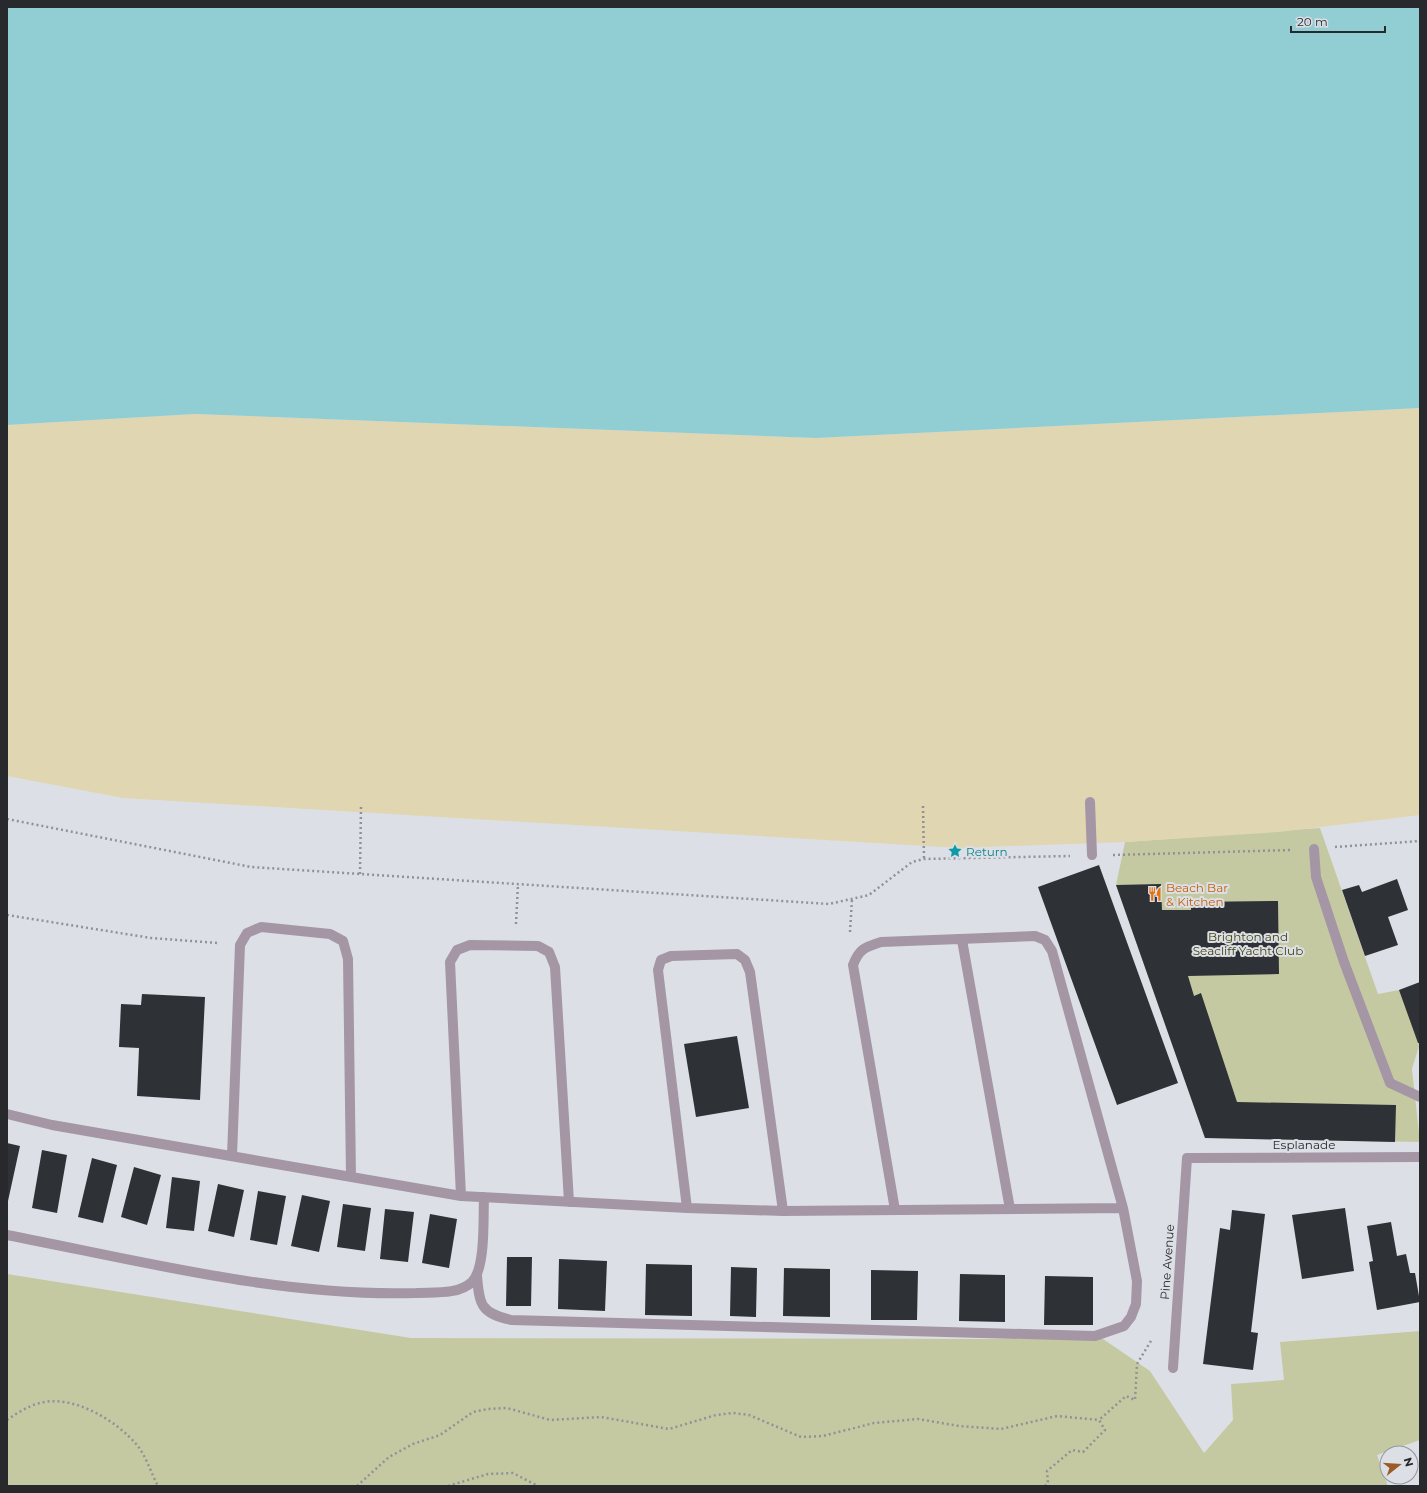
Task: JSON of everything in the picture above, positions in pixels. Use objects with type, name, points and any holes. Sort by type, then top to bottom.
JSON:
[{"type":"street","points":[[1090,802],[1092,855]]},
{"type":"street","points":[[1314,849],[1316,877],[1344,962],[1390,1083],[1420,1096]]},
{"type":"street","points":[[232,1156],[240,945],[247,933],[261,927],[330,934],[344,941],[348,959],[350,1177]]},
{"type":"street","points":[[484,1197],[480,1264],[477,1275],[478,1299],[485,1308],[495,1316],[511,1320],[1095,1336],[1124,1326],[1132,1317],[1136,1304],[1137,1281],[1123,1208],[1052,952],[1045,940],[1035,936],[881,942],[867,946],[858,953],[853,965],[895,1210]]},
{"type":"street","points":[[962,940],[1010,1209]]},
{"type":"street","points":[[461,1196],[450,962],[457,950],[470,945],[538,946],[549,952],[555,967],[568,1202]]},
{"type":"street","points":[[687,1208],[658,970],[661,960],[671,956],[737,954],[745,960],[750,972],[783,1211]]},
{"type":"street","points":[[7,1114],[52,1125],[461,1196],[687,1208],[783,1211],[1123,1208]]},
{"type":"street","name":"Esplanade","points":[[1187,1158],[1420,1157]]},
{"type":"street","name":"Pine Avenue","points":[[1173,1368],[1187,1158]]},
{"type":"street","points":[[7,1236],[243,1281],[353,1293],[450,1292],[470,1283],[477,1275]]},
{"type":"path","points":[[923,806],[924,859]]},
{"type":"path","points":[[360,874],[361,807]]},
{"type":"path","points":[[7,819],[251,867],[829,904],[869,895],[912,862],[924,859],[1314,849],[1420,841]]},
{"type":"path","points":[[515,946],[518,884]]},
{"type":"path","points":[[852,899],[850,935],[858,953]]},
{"type":"path","points":[[7,915],[150,938],[240,945]]},
{"type":"path","points":[[357,1486],[389,1457],[413,1444],[440,1435],[473,1412],[488,1409],[508,1408],[550,1420],[601,1417],[669,1429],[716,1415],[733,1413],[749,1415],[801,1437],[823,1436],[874,1423],[918,1419],[959,1426],[1001,1429],[1057,1416],[1099,1420],[1126,1396],[1135,1400],[1137,1364],[1152,1339],[1176,1332]]},
{"type":"path","points":[[7,1420],[22,1410],[40,1403],[59,1401],[78,1404],[120,1428],[138,1446],[158,1486]]},
{"type":"path","points":[[1045,1486],[1048,1483],[1047,1471],[1072,1450],[1083,1452],[1105,1430],[1099,1420]]},
{"type":"path","points":[[448,1486],[488,1474],[513,1473],[538,1486]]},
{"type":"green space","name":"Brighton and Seacliff Yacht Club","points":[[1320,828],[1378,994],[1399,990],[1420,982],[1420,1043],[1412,1069],[1420,1142],[1205,1138],[1116,885],[1125,842]]},
{"type":"green space","points":[[7,1274],[411,1338],[1103,1339],[1150,1371],[1204,1453],[1233,1420],[1231,1384],[1284,1380],[1280,1342],[1420,1331],[1420,1440],[1406,1445],[1379,1445],[1379,1454],[1377,1455],[1379,1461],[1379,1485],[1388,1486],[7,1486]]},
{"type":"sand","points":[[1420,408],[1420,815],[1279,832],[1125,842],[959,848],[123,798],[7,776],[7,425],[195,414],[816,438]]},
{"type":"water","points":[[7,7],[1420,7],[1420,408],[816,438],[195,414],[7,425]]},
{"type":"building","points":[[1099,865],[1178,1083],[1117,1105],[1038,887]]},
{"type":"building","points":[[1397,879],[1408,910],[1388,917],[1398,945],[1365,956],[1342,890],[1359,885],[1362,892]]},
{"type":"building","points":[[1161,884],[1162,910],[1191,910],[1191,902],[1278,901],[1279,974],[1188,976],[1194,996],[1201,993],[1237,1102],[1396,1105],[1395,1142],[1205,1138],[1116,885]]},
{"type":"building","points":[[1420,982],[1420,1043],[1418,1043],[1399,990]]},
{"type":"building","points":[[142,994],[205,997],[200,1100],[137,1096],[139,1048],[119,1047],[121,1004],[141,1005]]},
{"type":"building","points":[[737,1036],[749,1108],[696,1117],[684,1044]]},
{"type":"building","points":[[7,1143],[20,1146],[8,1201],[7,1201]]},
{"type":"building","points":[[42,1150],[67,1155],[57,1213],[32,1208]]},
{"type":"building","points":[[92,1158],[117,1165],[103,1223],[78,1217]]},
{"type":"building","points":[[134,1167],[161,1175],[147,1225],[121,1217]]},
{"type":"building","points":[[172,1177],[200,1181],[194,1231],[166,1228]]},
{"type":"building","points":[[218,1184],[244,1190],[234,1237],[208,1231]]},
{"type":"building","points":[[258,1191],[286,1196],[277,1245],[250,1240]]},
{"type":"building","points":[[302,1195],[330,1201],[319,1252],[291,1246]]},
{"type":"building","points":[[343,1204],[371,1208],[365,1251],[337,1247]]},
{"type":"building","points":[[1345,1208],[1354,1271],[1302,1279],[1292,1215]]},
{"type":"building","points":[[385,1209],[414,1212],[408,1262],[380,1259]]},
{"type":"building","points":[[1232,1210],[1265,1214],[1251,1332],[1258,1333],[1253,1370],[1203,1364],[1220,1228],[1230,1230]]},
{"type":"building","points":[[430,1214],[457,1219],[449,1268],[422,1263]]},
{"type":"building","points":[[1391,1222],[1397,1256],[1406,1254],[1410,1273],[1415,1273],[1420,1302],[1377,1310],[1369,1262],[1373,1261],[1367,1226]]},
{"type":"building","points":[[507,1257],[532,1257],[531,1306],[506,1306]]},
{"type":"building","points":[[559,1259],[607,1261],[605,1311],[558,1309]]},
{"type":"building","points":[[646,1264],[692,1265],[692,1316],[645,1315]]},
{"type":"building","points":[[731,1267],[757,1268],[756,1317],[730,1316]]},
{"type":"building","points":[[784,1268],[830,1269],[830,1317],[783,1316]]},
{"type":"building","points":[[871,1270],[918,1271],[917,1320],[871,1320]]},
{"type":"building","points":[[960,1274],[1005,1275],[1005,1322],[959,1321]]},
{"type":"building","points":[[1045,1276],[1093,1277],[1093,1325],[1044,1325]]},
{"type":"place","name":"Return","points":[[955,851]]},
{"type":"place","name":"Beach Bar & Kitchen","points":[[1155,894]]}]
